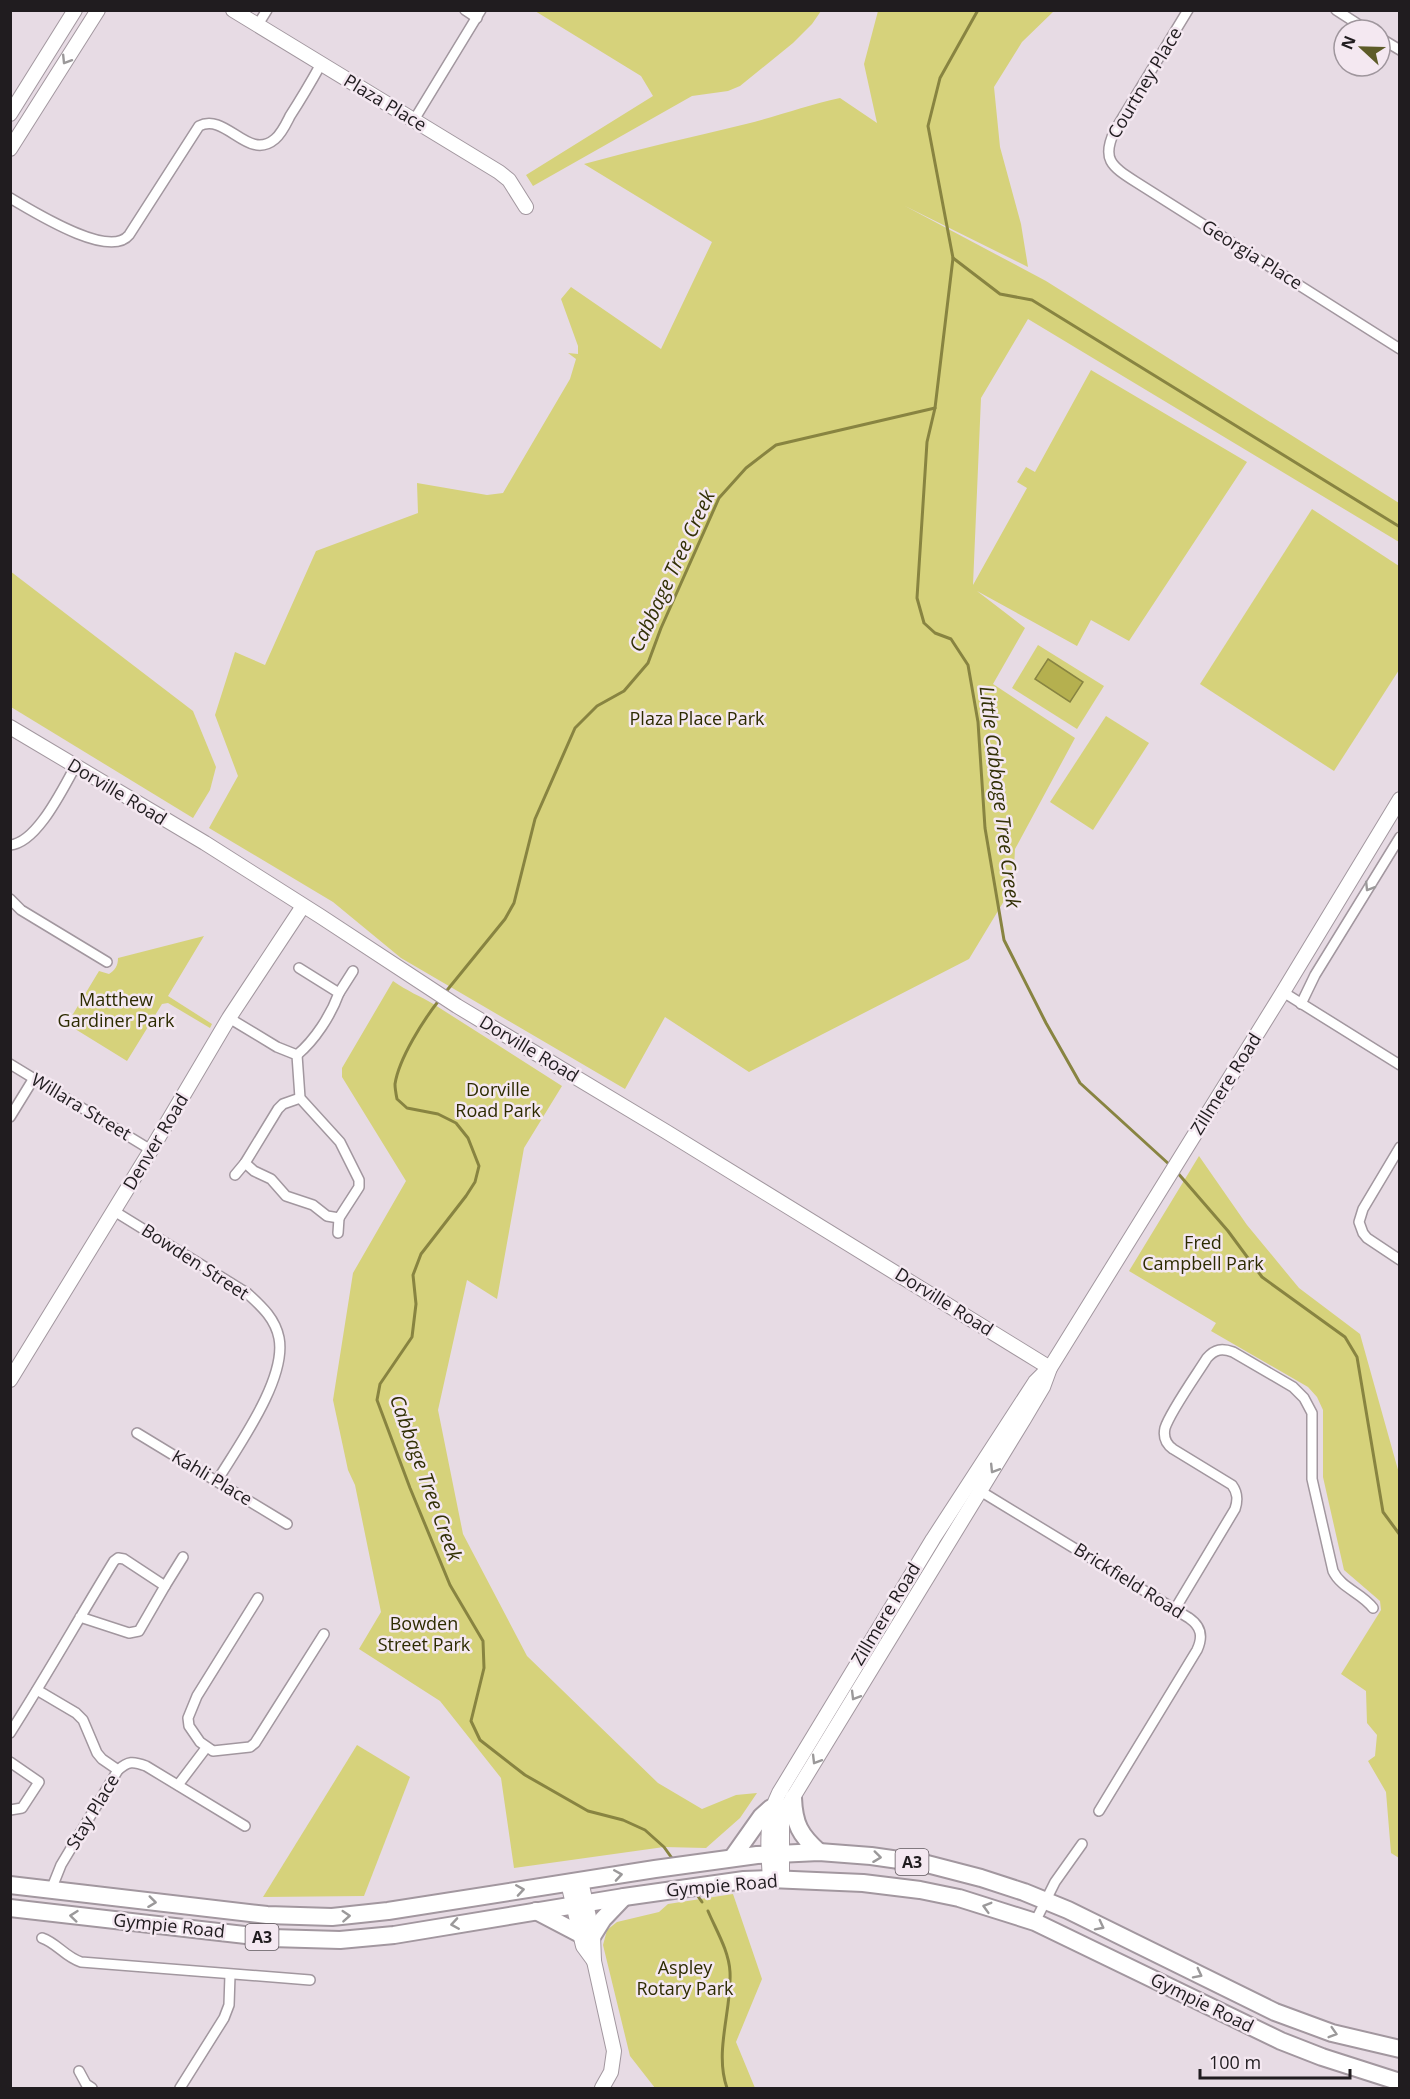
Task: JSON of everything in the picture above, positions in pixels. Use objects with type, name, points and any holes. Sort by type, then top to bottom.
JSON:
[{"type":"highway","points":[[793,1798],[794,1816],[798,1826],[806,1840],[819,1852]]},
{"type":"highway","points":[[732,1858],[760,1817],[771,1808]]},
{"type":"highway","name":"Gympie Road","points":[[10,1885],[267,1915],[332,1917],[388,1911],[655,1869],[775,1853],[819,1852],[871,1856],[927,1864],[981,1878],[1047,1901],[1275,2012],[1332,2033],[1400,2049]]},
{"type":"highway","name":"Gympie Road","points":[[10,1908],[305,1940],[366,1938],[723,1882],[776,1879],[863,1883],[920,1890],[959,1898],[1035,1922],[1281,2041],[1400,2082]]},
{"type":"highway","points":[[536,1911],[586,1934],[624,1897]]},
{"type":"street","points":[[10,114],[75,10]]},
{"type":"street","points":[[10,149],[98,10]]},
{"type":"street","name":"Plaza Place","points":[[233,10],[499,172],[509,180],[526,207]]},
{"type":"street","points":[[257,26],[267,10]]},
{"type":"street","points":[[414,120],[479,14],[465,10]]},
{"type":"street","name":"Courtney Place","points":[[1108,157],[1109,142],[1115,130],[1188,10]]},
{"type":"street","points":[[10,198],[65,229],[109,242],[121,242],[129,235],[197,128],[202,124],[214,123],[251,144],[269,143],[280,133],[321,64]]},
{"type":"street","name":"Georgia Place","points":[[1108,157],[1119,171],[1400,349]]},
{"type":"street","name":"Dorville Road","points":[[10,727],[205,843],[421,984],[1050,1368]]},
{"type":"street","points":[[10,844],[15,844],[28,837],[49,812],[75,767]]},
{"type":"street","name":"Zillmere Road","points":[[776,1879],[775,1853],[784,1812],[1043,1387],[1050,1368],[1400,799]]},
{"type":"street","points":[[1301,1004],[1310,984],[1400,837]]},
{"type":"street","points":[[10,899],[21,910],[107,962]]},
{"type":"street","name":"Denver Road","points":[[10,1380],[152,1150],[229,1018],[303,906]]},
{"type":"street","points":[[299,968],[339,993]]},
{"type":"street","points":[[297,1055],[307,1047],[334,1006],[339,993],[353,971]]},
{"type":"street","points":[[1283,992],[1400,1065]]},
{"type":"street","points":[[229,1018],[277,1047],[297,1055]]},
{"type":"street","points":[[297,1055],[300,1098],[340,1142],[359,1180],[358,1187],[339,1218],[338,1233]]},
{"type":"street","name":"Willara Street","points":[[10,1064],[152,1150]]},
{"type":"street","points":[[10,1117],[34,1078]]},
{"type":"street","points":[[235,1175],[245,1163],[278,1109],[283,1104],[300,1098]]},
{"type":"street","points":[[1400,1148],[1362,1209],[1359,1222],[1367,1238],[1400,1260]]},
{"type":"street","points":[[245,1163],[254,1171],[271,1179],[286,1196],[313,1205],[327,1216],[339,1218]]},
{"type":"street","name":"Bowden Street","points":[[114,1211],[247,1293],[265,1310],[273,1322],[279,1338],[279,1361],[273,1381],[254,1419],[217,1481]]},
{"type":"street","points":[[1175,1609],[1235,1509],[1238,1500],[1232,1485],[1173,1449],[1165,1437],[1167,1424],[1208,1358],[1214,1351],[1222,1349],[1233,1352],[1293,1387],[1308,1404],[1313,1420],[1312,1479],[1333,1571],[1342,1584],[1367,1600],[1373,1608]]},
{"type":"street","name":"Zillmere Road","points":[[775,1853],[768,1832],[771,1808],[968,1482],[1035,1382],[1050,1368]]},
{"type":"street","name":"Kahli Place","points":[[137,1433],[287,1524]]},
{"type":"street","name":"Brickfield Road","points":[[968,1482],[1175,1609],[1196,1623],[1201,1633],[1200,1643],[1099,1811]]},
{"type":"street","points":[[80,1617],[129,1633],[139,1631],[183,1557]]},
{"type":"street","points":[[10,1733],[114,1561],[118,1558],[124,1559],[165,1586]]},
{"type":"street","points":[[258,1598],[197,1696],[188,1718],[189,1726],[207,1748],[213,1751],[223,1750],[250,1747],[255,1743],[324,1634]]},
{"type":"street","points":[[37,1690],[76,1713],[83,1720],[97,1753],[118,1770]]},
{"type":"street","points":[[178,1785],[207,1748]]},
{"type":"street","name":"Stay Place","points":[[51,1890],[61,1865],[118,1770],[126,1762],[135,1761],[146,1766],[245,1826]]},
{"type":"street","points":[[10,1762],[39,1782],[22,1808],[10,1810]]},
{"type":"street","points":[[1035,1922],[1061,1874],[1082,1844]]},
{"type":"street","points":[[574,1882],[586,1934],[583,1946],[594,1961],[614,2051],[611,2072],[602,2088]]},
{"type":"street","points":[[42,1938],[54,1943],[72,1958],[81,1962],[310,1980]]},
{"type":"street","points":[[180,2088],[224,2018],[229,2005],[230,1975]]},
{"type":"street","points":[[79,2071],[86,2084],[92,2088]]},
{"type":"green space","points":[[535,11],[821,11],[793,43],[740,86],[728,91],[692,96],[533,186],[526,175],[653,96],[641,76]]},
{"type":"green space","name":"Plaza Place Park","points":[[878,11],[1054,11],[1022,42],[994,87],[1000,147],[1021,224],[1028,267],[905,206],[1046,281],[1399,503],[1399,542],[1028,319],[981,398],[973,585],[1027,488],[1017,482],[1026,467],[1035,472],[1091,370],[1247,462],[1129,641],[1091,620],[1077,646],[977,591],[1025,628],[993,684],[1075,738],[1015,849],[1013,886],[969,959],[749,1072],[665,1017],[625,1089],[401,958],[333,902],[209,828],[238,776],[215,715],[235,652],[265,665],[316,551],[418,513],[417,483],[487,495],[503,493],[570,379],[576,359],[568,353],[578,354],[578,346],[561,299],[571,287],[661,349],[712,242],[584,164],[840,98],[877,123],[864,64]]},
{"type":"green space","points":[[1312,509],[1399,566],[1399,670],[1334,771],[1200,684]]},
{"type":"green space","points":[[10,571],[193,711],[216,767],[210,790],[193,818],[11,707]]},
{"type":"green space","points":[[1038,645],[1104,686],[1077,729],[1012,688]]},
{"type":"green space","points":[[1106,716],[1149,743],[1093,830],[1050,802]]},
{"type":"green space","name":"Matthew Gardiner Park","points":[[204,936],[168,996],[212,1024],[210,1028],[168,1003],[162,1004],[127,1061],[67,1024],[99,971],[109,974],[116,968],[118,958]]},
{"type":"green space","points":[[393,981],[562,1086],[524,1148],[497,1299],[467,1280],[438,1410],[463,1534],[527,1656],[658,1783],[702,1809],[736,1795],[757,1793],[740,1818],[706,1848],[664,1847],[514,1868],[501,1778],[440,1701],[359,1649],[381,1612],[355,1485],[348,1470],[333,1400],[353,1273],[406,1181],[342,1077],[342,1068]]},
{"type":"green space","name":"Fred Campbell Park","points":[[1199,1156],[1247,1225],[1299,1288],[1360,1334],[1400,1477],[1399,1858],[1391,1853],[1386,1792],[1368,1761],[1375,1756],[1377,1735],[1367,1723],[1366,1691],[1341,1674],[1381,1610],[1380,1601],[1344,1570],[1323,1477],[1323,1410],[1317,1397],[1308,1387],[1211,1331],[1216,1323],[1129,1271]]},
{"type":"green space","points":[[357,1745],[410,1777],[364,1896],[263,1897]]},
{"type":"green space","name":"Aspley Rotary Park","points":[[733,1894],[762,1979],[736,2042],[755,2088],[655,2088],[630,2056],[603,1945],[607,1930],[617,1922],[659,1912],[668,1904]]},
{"type":"shaded area","points":[[1048,659],[1083,682],[1070,702],[1035,679]]},
{"type":"waterway","name":"Little Cabbage Tree Creek","points":[[978,10],[940,78],[928,126],[953,258],[935,408],[927,442],[917,598],[924,623],[935,633],[951,639],[968,665],[978,722],[985,828],[1004,940],[1046,1023],[1080,1083],[1171,1166]]},
{"type":"waterway","points":[[953,258],[1000,294],[1032,300],[1400,527]]},
{"type":"waterway","name":"Cabbage Tree Creek","points":[[444,994],[505,919],[514,903],[535,819],[575,728],[597,706],[624,691],[648,663],[661,628],[719,498],[746,468],[776,445],[935,408]]},
{"type":"waterway","name":"Cabbage Tree Creek","points":[[440,999],[420,1028],[401,1063],[395,1084],[397,1099],[407,1108],[438,1114],[456,1123],[468,1138],[479,1166],[475,1182],[466,1196],[421,1254],[413,1275],[416,1304],[412,1337],[380,1384],[377,1400],[450,1585],[483,1641],[484,1668],[471,1721],[480,1740],[525,1775],[588,1811],[623,1820],[645,1830],[664,1847],[674,1861]]},
{"type":"waterway","name":"Little Cabbage Tree Creek","points":[[1176,1171],[1228,1231],[1262,1277],[1345,1337],[1357,1357],[1383,1512],[1400,1535]]},
{"type":"waterway","name":"Cabbage Tree Creek","points":[[695,1892],[702,1902]]},
{"type":"waterway","name":"Cabbage Tree Creek","points":[[708,1911],[725,1948],[730,1972],[722,2060],[727,2088]]},
{"type":"park label","name":"Dorville Road Park","points":[[498,1100]]},
{"type":"park label","name":"Bowden Street Park","points":[[424,1634]]}]
